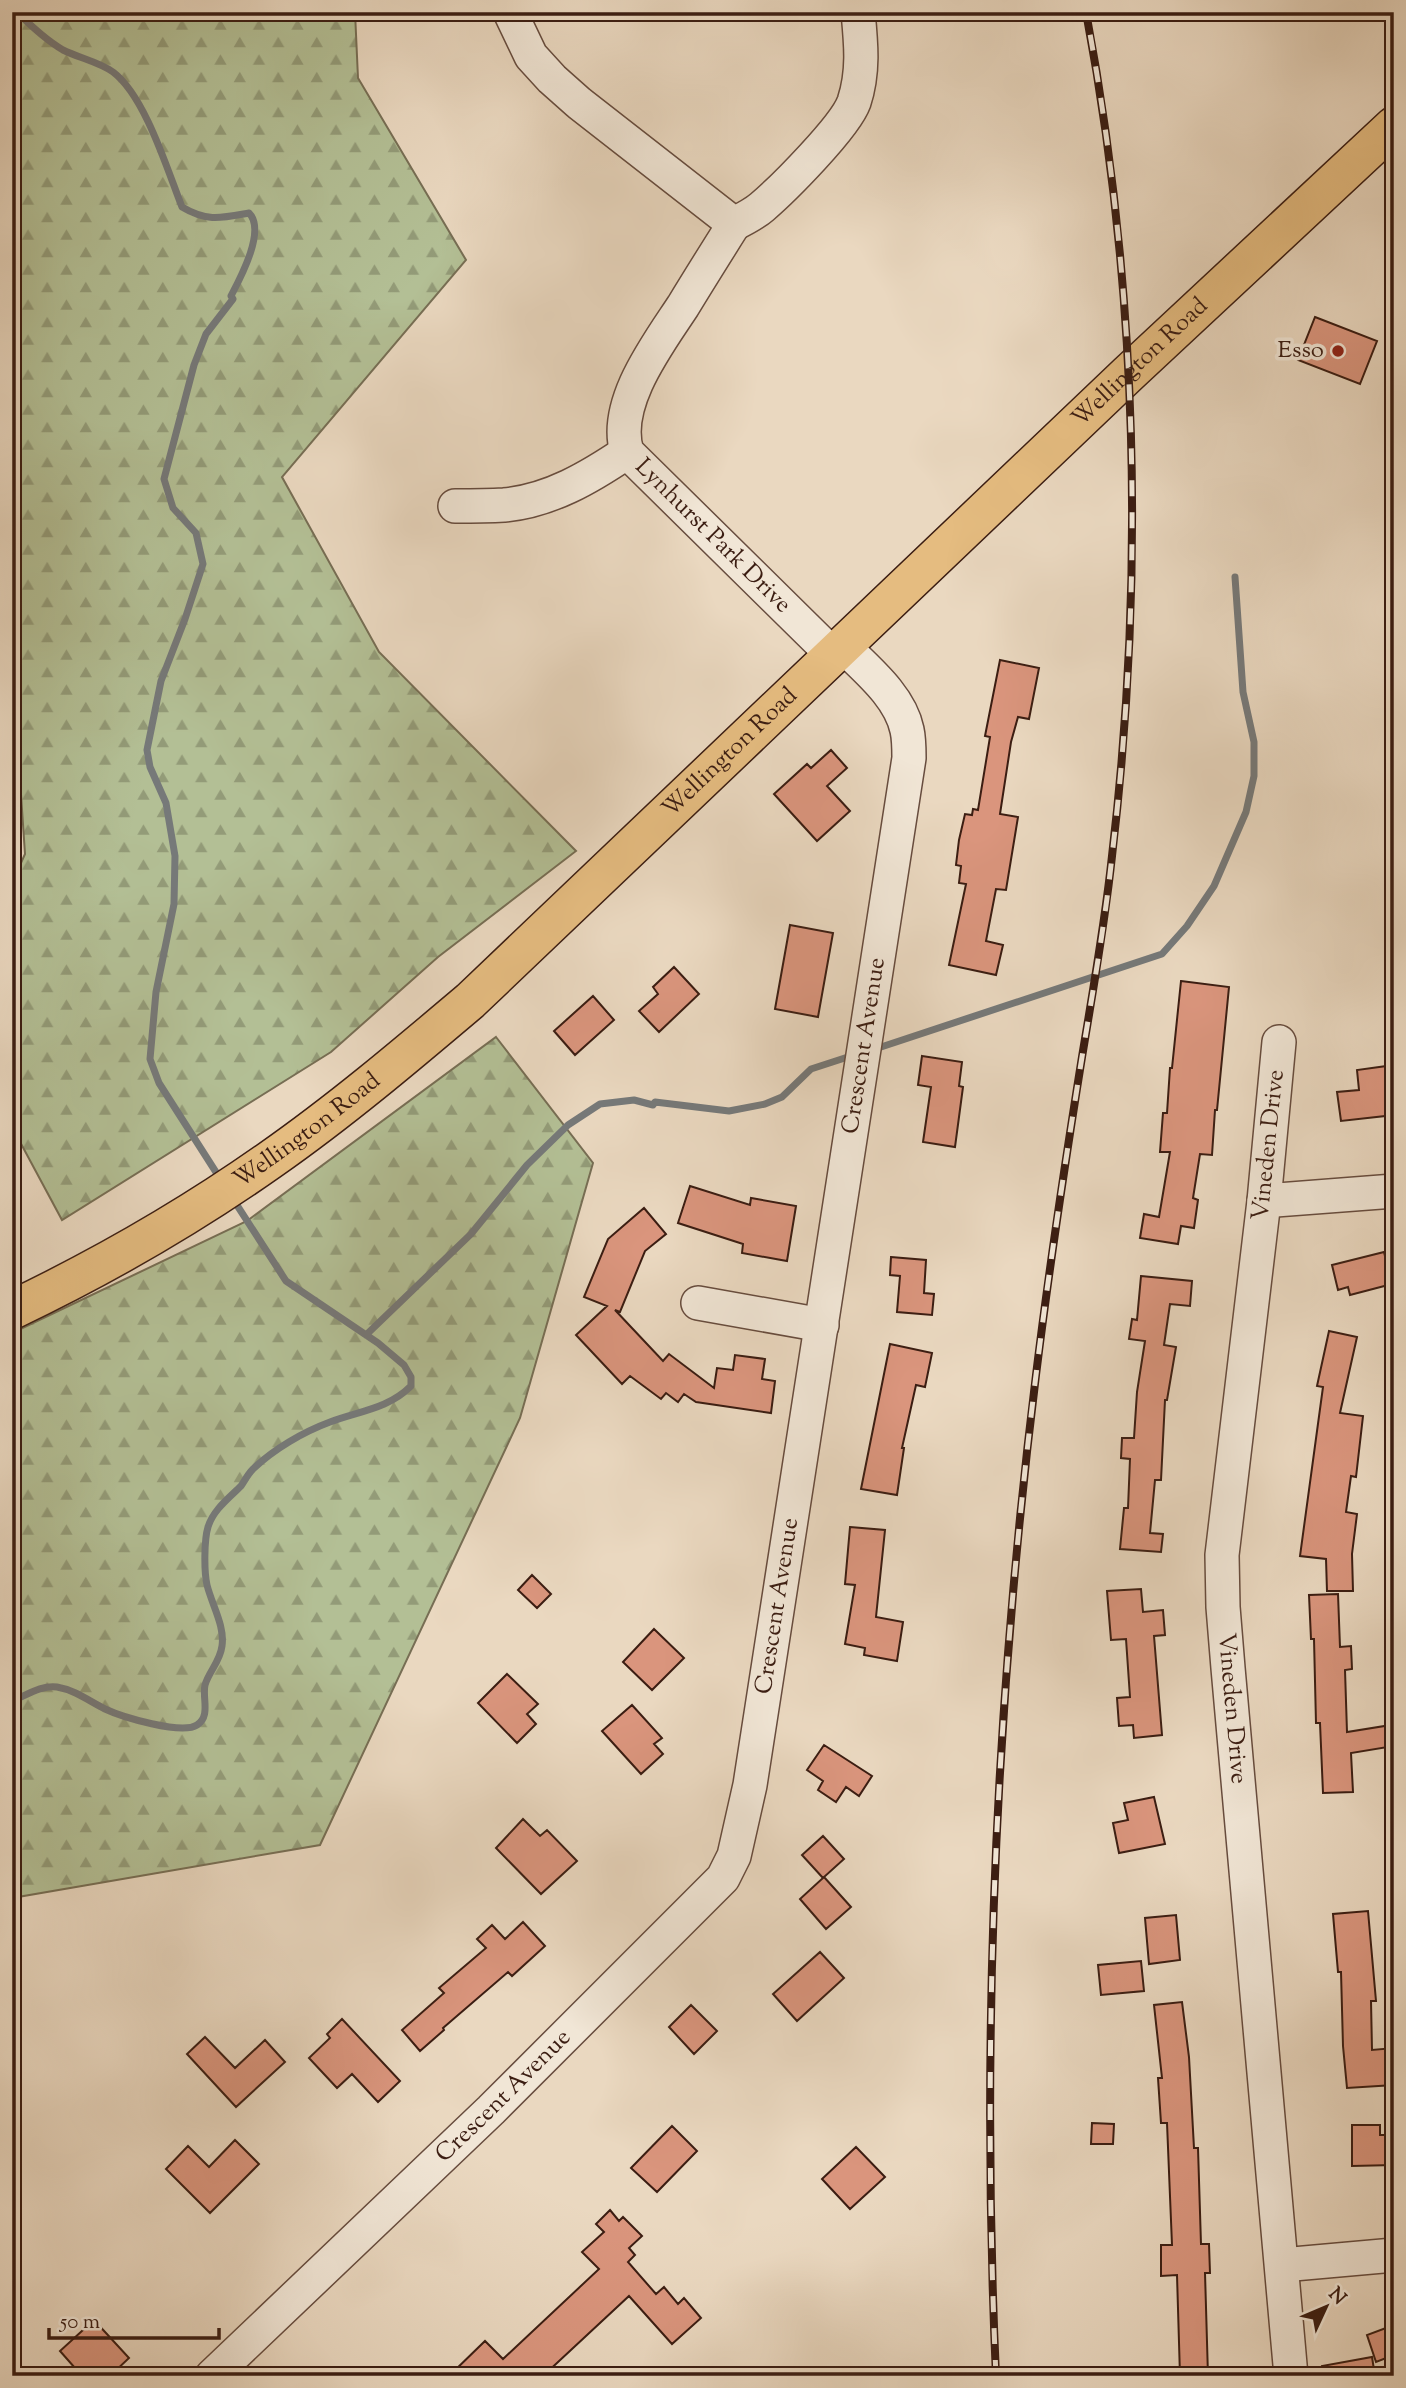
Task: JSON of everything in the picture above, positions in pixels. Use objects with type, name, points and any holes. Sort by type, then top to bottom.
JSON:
[{"type":"main road","name":"Wellington Road","points":[[12,1310],[108,1261],[270,1160],[373,1083],[470,1001],[1128,374],[1389,141]]},
{"type":"street","points":[[510,12],[531,56],[552,79],[734,224]]},
{"type":"street","name":"Lynhurst Park Drive","points":[[838,650],[627,452],[624,441],[627,413],[641,374],[734,224],[762,206],[823,145],[853,106],[861,79],[862,50],[858,12]]},
{"type":"street","points":[[455,506],[506,505],[539,497],[584,480],[627,452]]},
{"type":"street","name":"Crescent Avenue","points":[[212,2376],[481,2120],[723,1878],[734,1856],[750,1785],[909,758],[907,729],[897,705],[878,681],[838,650]]},
{"type":"street","name":"Vineden Drive","points":[[1279,1042],[1264,1201],[1222,1555],[1223,1594],[1291,2376]]},
{"type":"street","points":[[1264,1201],[1394,1191]]},
{"type":"street","points":[[698,1303],[822,1325]]},
{"type":"street","points":[[1282,2265],[1394,2255]]},
{"type":"green space","points":[[12,12],[355,12],[358,78],[466,260],[282,477],[379,652],[576,851],[438,957],[331,1052],[62,1220],[12,1127],[12,883],[25,854],[18,750],[12,726]]},
{"type":"green space","points":[[496,1037],[593,1163],[520,1418],[320,1845],[12,1898],[12,1333],[247,1221]]},
{"type":"building","name":"Esso","points":[[1315,317],[1377,341],[1360,384],[1298,360]]},
{"type":"building","points":[[1000,660],[1039,668],[1029,719],[1018,717],[1011,742],[1000,814],[1018,817],[1006,890],[996,889],[986,941],[1003,945],[996,975],[949,965],[966,884],[959,883],[961,866],[956,865],[959,840],[965,814],[972,815],[973,809],[978,810],[990,737],[985,736]]},
{"type":"building","points":[[831,750],[847,768],[827,786],[850,811],[817,841],[774,794],[807,764],[811,768]]},
{"type":"building","points":[[790,925],[833,933],[818,1017],[775,1009]]},
{"type":"building","points":[[674,967],[699,994],[659,1032],[639,1011],[658,994],[653,987]]},
{"type":"building","points":[[1181,981],[1229,987],[1212,1155],[1200,1154],[1193,1198],[1198,1200],[1194,1228],[1181,1226],[1178,1244],[1140,1238],[1144,1214],[1159,1217],[1170,1152],[1160,1152],[1163,1113],[1167,1113]]},
{"type":"building","points":[[593,996],[614,1020],[575,1055],[554,1031]]},
{"type":"building","points":[[922,1056],[962,1062],[959,1086],[963,1087],[955,1147],[923,1142],[931,1087],[918,1085]]},
{"type":"building","points":[[1394,1065],[1394,1115],[1341,1121],[1337,1092],[1359,1090],[1357,1070]]},
{"type":"building","points":[[690,1186],[750,1205],[751,1198],[796,1206],[787,1261],[742,1253],[743,1244],[678,1223]]},
{"type":"building","points":[[644,1208],[666,1234],[645,1251],[620,1312],[615,1310],[663,1361],[669,1354],[714,1388],[717,1368],[733,1370],[735,1355],[765,1359],[762,1379],[775,1381],[771,1413],[696,1402],[684,1394],[678,1402],[666,1393],[661,1399],[630,1376],[622,1384],[576,1335],[607,1306],[584,1297],[608,1239]]},
{"type":"building","points":[[1384,1252],[1392,1284],[1350,1295],[1348,1287],[1338,1290],[1332,1265]]},
{"type":"building","points":[[891,1257],[926,1260],[924,1293],[934,1294],[932,1315],[897,1312],[900,1276],[890,1275]]},
{"type":"building","points":[[1141,1276],[1192,1281],[1190,1306],[1170,1304],[1164,1345],[1176,1347],[1165,1400],[1161,1480],[1155,1480],[1150,1533],[1163,1534],[1161,1552],[1120,1549],[1124,1508],[1128,1508],[1130,1459],[1121,1458],[1122,1438],[1134,1438],[1137,1392],[1145,1341],[1129,1339],[1132,1319],[1137,1320]]},
{"type":"building","points":[[1329,1331],[1357,1337],[1340,1413],[1363,1416],[1356,1477],[1351,1476],[1346,1512],[1357,1514],[1352,1554],[1353,1591],[1327,1591],[1326,1559],[1300,1556],[1323,1387],[1317,1386]]},
{"type":"building","points":[[890,1344],[932,1353],[925,1387],[916,1385],[902,1448],[897,1495],[861,1489]]},
{"type":"building","points":[[850,1527],[885,1530],[876,1617],[903,1622],[897,1661],[864,1655],[865,1648],[845,1644],[855,1585],[845,1584]]},
{"type":"building","points":[[532,1575],[551,1594],[537,1608],[518,1590]]},
{"type":"building","points":[[1141,1589],[1143,1612],[1163,1610],[1165,1635],[1154,1636],[1162,1735],[1134,1738],[1133,1725],[1119,1726],[1117,1698],[1130,1697],[1126,1639],[1111,1640],[1107,1591]]},
{"type":"building","points":[[1338,1594],[1340,1647],[1351,1646],[1352,1669],[1345,1670],[1347,1732],[1391,1725],[1394,1746],[1351,1753],[1353,1792],[1323,1793],[1309,1595]]},
{"type":"building","points":[[654,1629],[684,1658],[652,1690],[623,1662]]},
{"type":"building","points":[[507,1674],[538,1704],[527,1714],[536,1724],[517,1743],[478,1703]]},
{"type":"building","points":[[632,1705],[662,1738],[654,1744],[663,1754],[641,1774],[602,1731]]},
{"type":"building","points":[[824,1745],[872,1776],[859,1796],[846,1787],[836,1802],[818,1790],[823,1781],[807,1770]]},
{"type":"building","points":[[1154,1797],[1165,1844],[1119,1853],[1113,1823],[1128,1820],[1124,1803]]},
{"type":"building","points":[[523,1819],[540,1836],[547,1830],[577,1861],[541,1894],[496,1848]]},
{"type":"building","points":[[823,1836],[844,1859],[824,1877],[851,1907],[826,1929],[800,1899],[823,1878],[802,1855]]},
{"type":"building","points":[[1368,1911],[1376,2001],[1371,2001],[1372,2050],[1394,2048],[1394,2085],[1347,2088],[1341,1972],[1338,1972],[1333,1914]]},
{"type":"building","points":[[1176,1915],[1180,1960],[1149,1964],[1145,1918]]},
{"type":"building","points":[[523,1922],[545,1946],[512,1976],[508,1972],[420,2051],[402,2030],[444,1993],[439,1988],[486,1948],[477,1939],[492,1925],[505,1939]]},
{"type":"building","points":[[820,1952],[844,1978],[797,2021],[773,1994]]},
{"type":"building","points":[[1141,1961],[1144,1991],[1101,1995],[1098,1965]]},
{"type":"building","points":[[1182,2002],[1189,2057],[1194,2148],[1198,2148],[1201,2244],[1209,2244],[1210,2273],[1205,2273],[1208,2376],[1180,2376],[1177,2275],[1161,2276],[1161,2245],[1172,2245],[1167,2123],[1161,2123],[1158,2078],[1162,2078],[1154,2005]]},
{"type":"building","points":[[691,2005],[717,2031],[694,2054],[669,2027]]},
{"type":"building","points":[[342,2019],[400,2081],[378,2102],[352,2074],[337,2088],[309,2058],[330,2038],[327,2034]]},
{"type":"building","points":[[205,2037],[235,2068],[265,2040],[285,2062],[236,2107],[187,2054]]},
{"type":"building","points":[[1092,2123],[1114,2124],[1113,2144],[1091,2144]]},
{"type":"building","points":[[1352,2125],[1380,2125],[1380,2135],[1394,2135],[1394,2165],[1352,2166]]},
{"type":"building","points":[[672,2126],[697,2151],[657,2192],[631,2168]]},
{"type":"building","points":[[235,2140],[259,2164],[210,2213],[166,2169],[188,2146],[209,2167]]},
{"type":"building","points":[[856,2147],[885,2177],[850,2209],[822,2179]]},
{"type":"building","points":[[610,2210],[619,2221],[623,2217],[642,2236],[629,2248],[635,2255],[628,2262],[656,2294],[664,2287],[678,2304],[684,2298],[701,2318],[672,2344],[629,2296],[543,2376],[449,2376],[485,2341],[503,2359],[599,2269],[582,2252],[604,2232],[596,2224]]},
{"type":"building","points":[[94,2320],[129,2358],[110,2376],[82,2376],[60,2351]]},
{"type":"building","points":[[1394,2325],[1394,2355],[1376,2362],[1367,2335]]},
{"type":"building","points":[[1372,2357],[1375,2376],[1323,2376],[1322,2366]]},
{"type":"waterway","points":[[17,12],[57,46],[113,72],[125,83],[154,134],[182,207],[214,218],[249,213],[254,221],[250,254],[231,296],[233,299],[206,334],[194,365],[164,479],[173,508],[196,533],[203,564],[161,681],[147,750],[150,767],[166,803],[175,856],[174,904],[156,992],[150,1059],[159,1083],[221,1180]]},
{"type":"waterway","points":[[875,1049],[1162,954],[1187,926],[1214,886],[1246,812],[1254,776],[1254,742],[1243,692],[1235,577]]},
{"type":"waterway","points":[[366,1335],[471,1234],[527,1165],[568,1125],[600,1104],[634,1100],[653,1105],[655,1102],[729,1111],[765,1104],[782,1097],[811,1069],[854,1055]]},
{"type":"waterway","points":[[12,1701],[40,1689],[57,1687],[76,1693],[105,1709],[138,1720],[179,1728],[197,1725],[204,1717],[205,1685],[222,1646],[222,1631],[205,1572],[205,1548],[210,1521],[253,1469],[279,1448],[320,1426],[383,1405],[411,1386],[411,1377],[404,1365],[378,1343],[286,1281],[233,1199]]},
{"type":"railway","points":[[996,2376],[990,2125],[991,2000],[1001,1750],[1010,1624],[1046,1296],[1109,881],[1129,645],[1132,539],[1126,327],[1117,221],[1086,12]]},
{"type":"place","name":"Esso","points":[[1338,351]]}]
